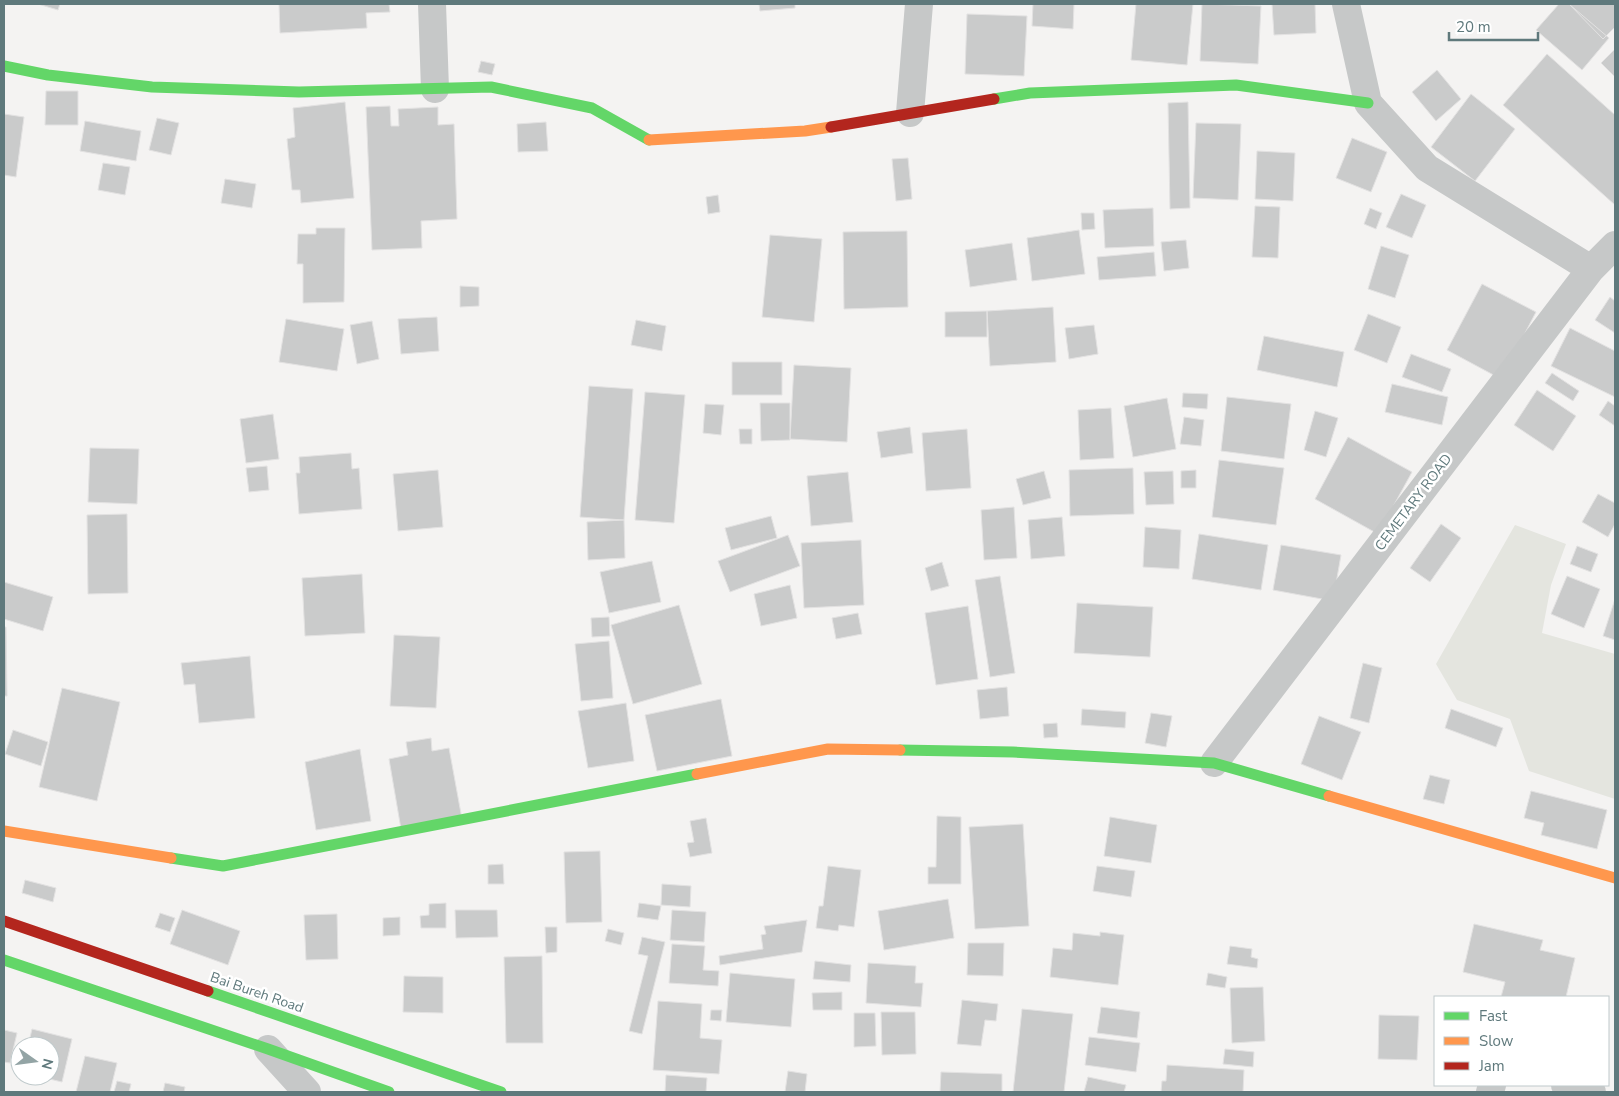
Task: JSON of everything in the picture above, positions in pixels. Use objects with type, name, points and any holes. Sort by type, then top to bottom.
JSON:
[{"type":"main road","points":[[4,66],[48,75],[152,86],[299,92],[491,87],[592,108],[650,140],[805,132],[1030,93],[1236,85],[1368,103]]},
{"type":"main road","points":[[4,831],[223,866],[828,749],[1013,752],[1214,763],[1615,878]]},
{"type":"main road","name":"Bai Bureh Road","points":[[4,921],[501,1092]]},
{"type":"main road","points":[[4,960],[389,1092]]},
{"type":"street","points":[[432,4],[435,89]]},
{"type":"street","points":[[910,113],[919,4]]},
{"type":"street","points":[[1346,4],[1368,103],[1427,168],[1591,269]]},
{"type":"street","name":"CEMETARY ROAD","points":[[1214,763],[1591,269],[1615,245]]},
{"type":"street","points":[[268,1049],[307,1092]]},
{"type":"street","points":[[1569,1086],[1592,1092]]},
{"type":"shaded area","points":[[1515,525],[1566,544],[1551,585],[1542,633],[1615,654],[1615,799],[1529,771],[1510,719],[1457,700],[1436,664]]},
{"type":"building","points":[[38,4],[60,4],[58,10]]},
{"type":"building","points":[[279,4],[389,4],[390,12],[366,13],[367,28],[280,33]]},
{"type":"building","points":[[759,4],[795,4],[795,8],[760,11]]},
{"type":"building","points":[[1033,4],[1074,4],[1073,29],[1032,26]]},
{"type":"building","points":[[1136,4],[1193,4],[1187,65],[1131,60]]},
{"type":"building","points":[[1202,4],[1261,6],[1258,64],[1200,61]]},
{"type":"building","points":[[1272,4],[1315,4],[1316,33],[1274,35]]},
{"type":"building","points":[[1559,4],[1569,4],[1609,38],[1582,70],[1536,30]]},
{"type":"building","points":[[1569,4],[1615,4],[1615,27],[1603,39]]},
{"type":"building","points":[[967,14],[1027,16],[1024,76],[965,74]]},
{"type":"building","points":[[1615,49],[1615,77],[1601,63]]},
{"type":"building","points":[[1547,54],[1615,115],[1615,205],[1503,105]]},
{"type":"building","points":[[481,61],[495,64],[492,75],[478,72]]},
{"type":"building","points":[[1437,70],[1461,99],[1436,121],[1412,92]]},
{"type":"building","points":[[46,91],[78,91],[78,125],[45,125]]},
{"type":"building","points":[[1471,94],[1515,129],[1475,181],[1431,147]]},
{"type":"building","points":[[345,102],[354,198],[301,203],[300,190],[292,190],[287,139],[295,137],[293,108]]},
{"type":"building","points":[[1188,102],[1190,208],[1170,209],[1168,103]]},
{"type":"building","points":[[390,106],[391,126],[399,126],[398,109],[438,107],[438,125],[454,124],[457,219],[421,221],[422,248],[372,250],[366,107]]},
{"type":"building","points":[[4,114],[24,117],[16,177],[4,175]]},
{"type":"building","points":[[157,118],[179,123],[171,155],[149,150]]},
{"type":"building","points":[[85,121],[141,131],[136,161],[80,151]]},
{"type":"building","points":[[546,122],[548,151],[518,152],[517,124]]},
{"type":"building","points":[[1196,123],[1241,124],[1238,200],[1193,198]]},
{"type":"building","points":[[1352,138],[1387,152],[1371,192],[1336,178]]},
{"type":"building","points":[[1257,151],[1295,153],[1293,201],[1255,199]]},
{"type":"building","points":[[908,158],[912,199],[896,201],[892,159]]},
{"type":"building","points":[[103,163],[130,167],[125,195],[98,190]]},
{"type":"building","points":[[225,179],[256,184],[252,208],[221,203]]},
{"type":"building","points":[[1401,194],[1426,205],[1412,238],[1386,227]]},
{"type":"building","points":[[718,195],[720,212],[708,214],[706,197]]},
{"type":"building","points":[[1255,206],[1280,207],[1278,258],[1252,257]]},
{"type":"building","points":[[1153,208],[1154,246],[1105,248],[1103,210]]},
{"type":"building","points":[[1370,208],[1382,213],[1376,229],[1364,224]]},
{"type":"building","points":[[1081,213],[1094,213],[1095,229],[1082,230]]},
{"type":"building","points":[[316,228],[345,228],[344,302],[303,303],[303,264],[297,264],[298,234],[316,234]]},
{"type":"building","points":[[1079,230],[1085,274],[1032,281],[1027,238]]},
{"type":"building","points":[[907,231],[908,307],[844,309],[843,232]]},
{"type":"building","points":[[770,235],[822,239],[814,322],[762,317]]},
{"type":"building","points":[[1186,240],[1189,268],[1164,271],[1161,242]]},
{"type":"building","points":[[1012,243],[1017,280],[970,287],[965,250]]},
{"type":"building","points":[[1381,246],[1409,255],[1395,298],[1368,289]]},
{"type":"building","points":[[1154,252],[1156,276],[1099,280],[1097,257]]},
{"type":"building","points":[[1482,284],[1536,312],[1501,379],[1447,350]]},
{"type":"building","points":[[460,286],[479,287],[479,306],[460,307]]},
{"type":"building","points":[[1610,297],[1615,301],[1615,333],[1595,320]]},
{"type":"building","points":[[1053,307],[1056,362],[990,366],[987,311]]},
{"type":"building","points":[[987,311],[987,337],[945,337],[945,312]]},
{"type":"building","points":[[1368,314],[1401,327],[1387,363],[1354,350]]},
{"type":"building","points":[[437,317],[439,351],[401,354],[398,319]]},
{"type":"building","points":[[286,319],[344,329],[337,371],[279,362]]},
{"type":"building","points":[[636,320],[666,326],[662,351],[631,345]]},
{"type":"building","points":[[372,321],[379,359],[357,364],[350,325]]},
{"type":"building","points":[[1094,325],[1098,354],[1069,359],[1065,328]]},
{"type":"building","points":[[1570,328],[1615,351],[1615,397],[1551,366]]},
{"type":"building","points":[[1264,336],[1344,352],[1337,387],[1257,370]]},
{"type":"building","points":[[1411,354],[1451,369],[1442,392],[1402,377]]},
{"type":"building","points":[[732,362],[782,362],[782,395],[732,395]]},
{"type":"building","points":[[794,365],[851,368],[847,442],[790,439]]},
{"type":"building","points":[[1552,373],[1579,391],[1573,401],[1545,383]]},
{"type":"building","points":[[1392,384],[1448,397],[1442,425],[1385,412]]},
{"type":"building","points":[[589,386],[633,389],[624,520],[580,517]]},
{"type":"building","points":[[1537,390],[1576,416],[1553,451],[1514,425]]},
{"type":"building","points":[[645,392],[685,395],[674,523],[635,520]]},
{"type":"building","points":[[1183,393],[1208,394],[1207,409],[1182,407]]},
{"type":"building","points":[[1227,397],[1291,404],[1284,459],[1221,451]]},
{"type":"building","points":[[1167,398],[1176,449],[1133,457],[1124,406]]},
{"type":"building","points":[[1608,401],[1615,406],[1615,426],[1599,415]]},
{"type":"building","points":[[760,403],[790,403],[790,440],[761,441]]},
{"type":"building","points":[[705,404],[724,405],[721,435],[703,433]]},
{"type":"building","points":[[1111,408],[1114,458],[1080,460],[1078,410]]},
{"type":"building","points":[[1315,411],[1338,418],[1326,457],[1304,450]]},
{"type":"building","points":[[273,414],[279,459],[246,463],[240,419]]},
{"type":"building","points":[[1184,417],[1204,420],[1201,446],[1180,444]]},
{"type":"building","points":[[910,427],[913,453],[881,458],[877,432]]},
{"type":"building","points":[[739,429],[752,429],[752,444],[740,444]]},
{"type":"building","points":[[967,429],[971,488],[926,491],[922,433]]},
{"type":"building","points":[[1348,437],[1412,472],[1378,534],[1315,499]]},
{"type":"building","points":[[90,448],[139,449],[137,504],[88,502]]},
{"type":"building","points":[[351,453],[352,469],[359,468],[362,509],[299,514],[296,473],[300,473],[299,457]]},
{"type":"building","points":[[1219,460],[1284,468],[1276,525],[1212,517]]},
{"type":"building","points":[[267,466],[269,490],[249,492],[246,468]]},
{"type":"building","points":[[1133,468],[1134,514],[1070,516],[1069,470]]},
{"type":"building","points":[[438,470],[443,527],[398,531],[393,474]]},
{"type":"building","points":[[1196,470],[1196,488],[1181,488],[1181,471]]},
{"type":"building","points":[[1044,471],[1051,498],[1023,505],[1016,479]]},
{"type":"building","points":[[1173,471],[1174,504],[1146,505],[1144,472]]},
{"type":"building","points":[[848,472],[853,522],[811,526],[807,476]]},
{"type":"building","points":[[1598,494],[1615,503],[1615,524],[1608,537],[1582,522]]},
{"type":"building","points":[[1014,507],[1017,558],[984,560],[981,510]]},
{"type":"building","points":[[127,514],[128,593],[88,594],[87,515]]},
{"type":"building","points":[[771,516],[777,538],[731,550],[725,528]]},
{"type":"building","points":[[1062,517],[1065,556],[1031,559],[1028,520]]},
{"type":"building","points":[[624,520],[625,558],[588,560],[587,522]]},
{"type":"building","points":[[1441,524],[1461,538],[1430,582],[1410,568]]},
{"type":"building","points":[[1145,527],[1181,530],[1179,569],[1143,567]]},
{"type":"building","points":[[1199,534],[1268,545],[1261,590],[1192,579]]},
{"type":"building","points":[[788,535],[800,566],[730,592],[718,561]]},
{"type":"building","points":[[861,540],[864,605],[804,608],[801,543]]},
{"type":"building","points":[[1281,545],[1341,555],[1333,601],[1273,590]]},
{"type":"building","points":[[1577,546],[1598,554],[1591,572],[1570,564]]},
{"type":"building","points":[[652,561],[661,602],[609,613],[600,572]]},
{"type":"building","points":[[942,562],[949,586],[931,591],[925,568]]},
{"type":"building","points":[[362,574],[365,633],[305,636],[302,578]]},
{"type":"building","points":[[1000,576],[1015,673],[990,677],[975,580]]},
{"type":"building","points":[[1567,576],[1600,589],[1584,628],[1551,614]]},
{"type":"building","points":[[4,582],[53,597],[43,631],[4,619]]},
{"type":"building","points":[[790,585],[797,618],[761,626],[754,594]]},
{"type":"building","points":[[1615,599],[1615,640],[1603,636]]},
{"type":"building","points":[[1077,603],[1153,607],[1150,657],[1074,653]]},
{"type":"building","points":[[679,605],[702,684],[633,704],[611,625]]},
{"type":"building","points":[[968,606],[978,679],[936,685],[925,613]]},
{"type":"building","points":[[858,613],[862,634],[836,639],[832,618]]},
{"type":"building","points":[[609,617],[610,636],[592,637],[591,618]]},
{"type":"building","points":[[4,627],[6,627],[7,696],[4,696]]},
{"type":"building","points":[[394,635],[440,637],[436,708],[390,706]]},
{"type":"building","points":[[609,641],[613,698],[581,701],[575,644]]},
{"type":"building","points":[[250,656],[255,718],[199,723],[195,684],[184,685],[181,663]]},
{"type":"building","points":[[1363,663],[1382,668],[1369,723],[1350,718]]},
{"type":"building","points":[[1007,687],[1009,716],[980,719],[977,690]]},
{"type":"building","points":[[62,688],[120,702],[97,801],[39,787]]},
{"type":"building","points":[[721,699],[732,756],[657,771],[645,715]]},
{"type":"building","points":[[626,703],[634,761],[588,768],[578,711]]},
{"type":"building","points":[[1082,709],[1126,712],[1125,728],[1081,725]]},
{"type":"building","points":[[1451,709],[1503,728],[1496,747],[1445,728]]},
{"type":"building","points":[[1151,713],[1172,716],[1166,747],[1145,743]]},
{"type":"building","points":[[1319,716],[1361,732],[1342,780],[1301,764]]},
{"type":"building","points":[[1057,723],[1058,737],[1044,738],[1043,724]]},
{"type":"building","points":[[13,730],[48,742],[41,766],[5,754]]},
{"type":"building","points":[[431,738],[432,751],[449,748],[462,819],[401,829],[389,759],[408,755],[406,742]]},
{"type":"building","points":[[360,749],[371,821],[316,830],[305,762]]},
{"type":"building","points":[[1430,775],[1450,780],[1444,804],[1423,799]]},
{"type":"building","points":[[1531,791],[1607,810],[1597,849],[1541,835],[1544,823],[1524,818]]},
{"type":"building","points":[[937,816],[961,817],[961,884],[928,884],[928,867],[936,867]]},
{"type":"building","points":[[1110,817],[1157,825],[1151,863],[1104,856]]},
{"type":"building","points":[[706,818],[712,853],[690,857],[687,843],[694,842],[690,821]]},
{"type":"building","points":[[1023,824],[1029,926],[975,929],[969,827]]},
{"type":"building","points":[[600,851],[602,922],[566,923],[564,852]]},
{"type":"building","points":[[503,864],[504,884],[488,884],[488,865]]},
{"type":"building","points":[[828,866],[861,870],[854,927],[839,925],[838,931],[816,928],[819,906],[823,906]]},
{"type":"building","points":[[1097,866],[1135,871],[1131,897],[1093,891]]},
{"type":"building","points":[[25,880],[56,888],[53,902],[22,893]]},
{"type":"building","points":[[662,884],[691,886],[690,907],[661,905]]},
{"type":"building","points":[[948,899],[954,938],[884,950],[878,911]]},
{"type":"building","points":[[446,903],[446,928],[421,928],[420,916],[429,915],[429,904]]},
{"type":"building","points":[[639,903],[661,906],[658,920],[637,917]]},
{"type":"building","points":[[182,910],[240,931],[228,965],[170,944]]},
{"type":"building","points":[[455,910],[497,910],[498,937],[456,938]]},
{"type":"building","points":[[672,910],[706,912],[704,942],[670,940]]},
{"type":"building","points":[[160,913],[175,918],[170,932],[155,927]]},
{"type":"building","points":[[337,914],[338,959],[306,960],[304,915]]},
{"type":"building","points":[[400,917],[400,935],[383,936],[383,918]]},
{"type":"building","points":[[807,920],[802,952],[720,965],[719,956],[763,949],[761,935],[766,934],[764,926]]},
{"type":"building","points":[[1474,924],[1543,940],[1540,950],[1575,958],[1566,996],[1501,996],[1505,982],[1463,972]]},
{"type":"building","points":[[545,927],[557,927],[557,952],[546,953]]},
{"type":"building","points":[[608,929],[624,933],[621,945],[605,941]]},
{"type":"building","points":[[1100,932],[1124,935],[1118,985],[1050,977],[1053,948],[1072,950],[1073,933],[1100,936]]},
{"type":"building","points":[[642,937],[665,942],[642,1034],[629,1031],[648,956],[638,954]]},
{"type":"building","points":[[968,943],[1004,943],[1003,976],[967,975]]},
{"type":"building","points":[[672,944],[705,946],[703,970],[719,971],[718,986],[669,983]]},
{"type":"building","points":[[1230,946],[1252,949],[1251,957],[1258,959],[1257,968],[1227,964]]},
{"type":"building","points":[[542,956],[543,1043],[506,1043],[504,957]]},
{"type":"building","points":[[815,961],[851,965],[850,982],[813,979]]},
{"type":"building","points":[[868,963],[916,966],[915,983],[923,983],[921,1007],[866,1003]]},
{"type":"building","points":[[730,973],[795,979],[791,1027],[726,1022]]},
{"type":"building","points":[[1208,973],[1227,977],[1225,988],[1206,985]]},
{"type":"building","points":[[404,976],[443,977],[443,1013],[403,1012]]},
{"type":"building","points":[[1263,987],[1265,1041],[1232,1043],[1230,988]]},
{"type":"building","points":[[842,992],[842,1010],[813,1010],[812,993]]},
{"type":"building","points":[[962,1000],[998,1004],[996,1021],[985,1020],[981,1046],[957,1044]]},
{"type":"building","points":[[658,1001],[702,1004],[700,1038],[722,1040],[719,1074],[653,1070]]},
{"type":"building","points":[[1101,1007],[1140,1012],[1137,1038],[1097,1033]]},
{"type":"building","points":[[1022,1009],[1073,1014],[1064,1092],[1013,1092]]},
{"type":"building","points":[[711,1010],[722,1010],[721,1021],[710,1020]]},
{"type":"building","points":[[881,1012],[915,1012],[916,1054],[882,1055]]},
{"type":"building","points":[[854,1013],[875,1013],[876,1046],[854,1047]]},
{"type":"building","points":[[1379,1015],[1419,1016],[1417,1060],[1378,1059]]},
{"type":"building","points":[[32,1029],[60,1036],[30,1036]]},
{"type":"building","points":[[4,1030],[17,1033],[16,1036],[10,1036],[10,1063],[4,1062]]},
{"type":"building","points":[[60,1036],[72,1039],[62,1082],[60,1082]]},
{"type":"building","points":[[1089,1037],[1140,1043],[1136,1072],[1085,1065]]},
{"type":"building","points":[[1225,1049],[1254,1052],[1253,1067],[1223,1064]]},
{"type":"building","points":[[85,1056],[117,1063],[110,1092],[76,1092]]},
{"type":"building","points":[[1167,1065],[1244,1070],[1243,1092],[1161,1092],[1162,1081],[1166,1081]]},
{"type":"building","points":[[788,1071],[807,1074],[805,1092],[785,1092]]},
{"type":"building","points":[[941,1072],[1002,1074],[1002,1092],[940,1092]]},
{"type":"building","points":[[666,1075],[707,1078],[706,1092],[665,1092]]},
{"type":"building","points":[[1088,1077],[1126,1085],[1124,1092],[1084,1092]]},
{"type":"building","points":[[117,1081],[131,1084],[129,1092],[114,1092]]},
{"type":"building","points":[[165,1083],[185,1087],[184,1092],[163,1092]]},
{"type":"traffic: fast","points":[[4,66],[48,75],[152,87],[299,92],[491,87],[592,108],[649,140]]},
{"type":"traffic: fast","points":[[994,99],[1030,93],[1236,85],[1368,103]]},
{"type":"traffic: fast","points":[[900,750],[1013,752],[1214,763],[1329,796]]},
{"type":"traffic: fast","points":[[171,858],[223,866],[697,774]]},
{"type":"traffic: fast","points":[[4,960],[389,1092]]},
{"type":"traffic: fast","points":[[208,991],[501,1092]]},
{"type":"traffic: slow","points":[[649,140],[805,131],[831,127]]},
{"type":"traffic: slow","points":[[697,774],[828,749],[900,750]]},
{"type":"traffic: slow","points":[[1329,796],[1615,878]]},
{"type":"traffic: slow","points":[[4,831],[171,858]]},
{"type":"traffic: jam","points":[[831,127],[994,99]]},
{"type":"traffic: jam","points":[[4,921],[208,991]]}]
